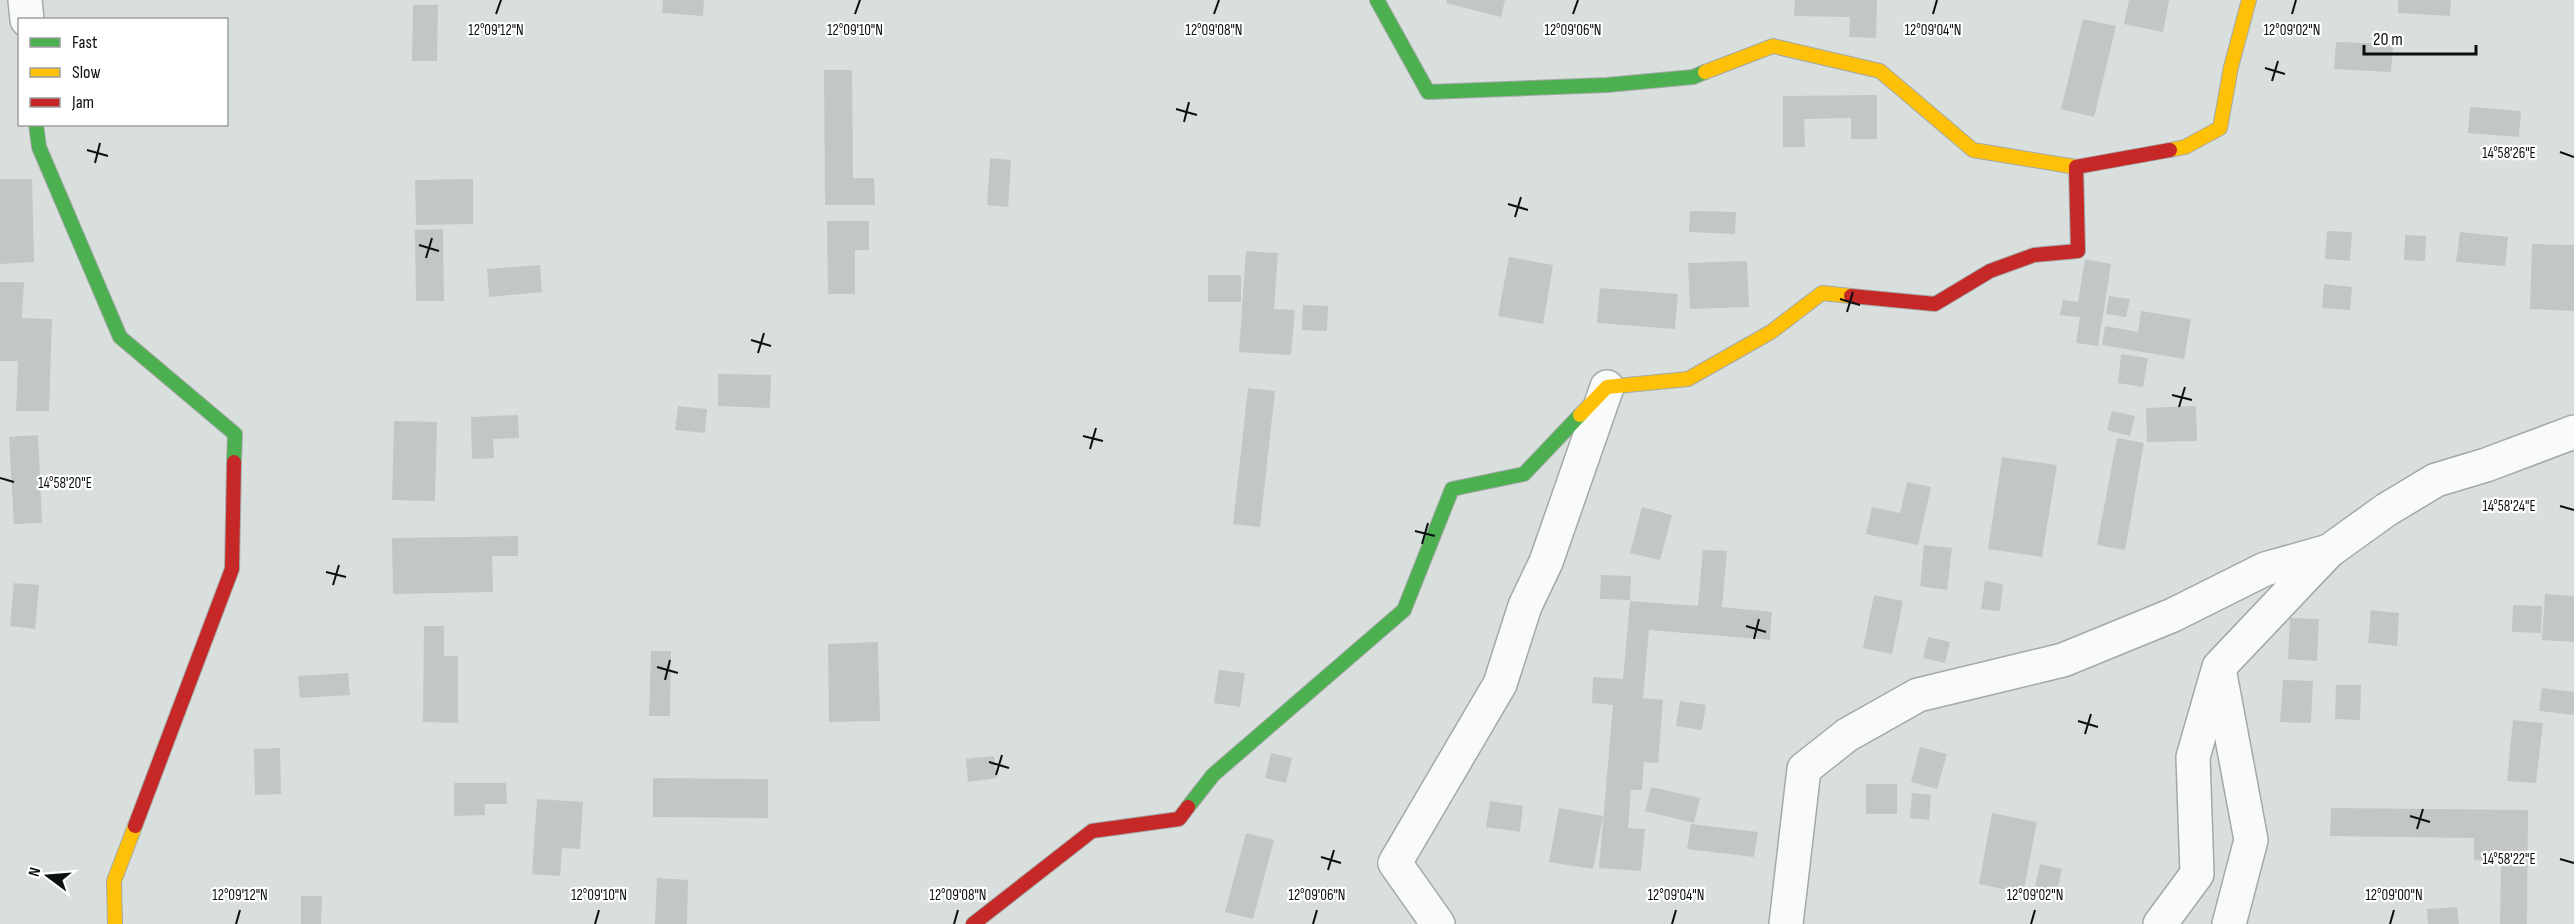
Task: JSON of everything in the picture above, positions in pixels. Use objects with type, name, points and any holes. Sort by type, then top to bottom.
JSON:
[{"type":"street","points":[[25,0],[27,18]]},
{"type":"street","points":[[1377,0],[1428,92],[1607,85],[1693,77],[1773,46],[1880,71],[1973,150],[2076,167],[2185,147],[2220,128],[2231,67],[2249,0]]},
{"type":"street","points":[[36,126],[39,147],[120,337],[235,434],[232,569],[114,881],[115,924]]},
{"type":"street","points":[[973,924],[1092,831],[1179,819],[1213,775],[1404,609],[1452,489],[1524,474],[1607,387],[1689,379],[1771,332],[1822,293],[1935,304],[1990,272],[2034,255],[2078,252],[2076,167]]},
{"type":"street","points":[[1438,924],[1395,863],[1500,684],[1525,606],[1546,562],[1607,387]]},
{"type":"street","points":[[2160,924],[2197,874],[2193,758],[2218,667],[2329,551],[2386,510],[2436,480],[2486,465],[2574,432]]},
{"type":"street","points":[[1786,924],[1804,769],[1847,735],[1918,695],[2063,660],[2174,615],[2265,569],[2329,551]]},
{"type":"street","points":[[2218,667],[2251,840],[2229,924]]},
{"type":"building","points":[[663,0],[704,0],[703,16],[662,13]]},
{"type":"building","points":[[1447,0],[1505,0],[1501,17],[1446,3]]},
{"type":"building","points":[[1795,0],[1877,0],[1876,38],[1849,37],[1850,17],[1794,16]]},
{"type":"building","points":[[2129,0],[2169,0],[2163,32],[2124,24]]},
{"type":"building","points":[[2398,0],[2451,0],[2450,16],[2398,13]]},
{"type":"building","points":[[413,5],[438,5],[437,61],[412,61]]},
{"type":"building","points":[[2083,19],[2116,26],[2094,117],[2061,109]]},
{"type":"building","points":[[2336,42],[2393,44],[2391,72],[2334,69]]},
{"type":"building","points":[[824,70],[852,70],[853,178],[874,178],[875,205],[825,205]]},
{"type":"building","points":[[1877,95],[1877,139],[1851,139],[1851,118],[1804,119],[1805,147],[1783,147],[1783,96]]},
{"type":"building","points":[[2470,107],[2521,111],[2519,137],[2468,133]]},
{"type":"building","points":[[990,158],[1011,160],[1008,207],[987,205]]},
{"type":"building","points":[[0,179],[32,179],[34,262],[0,264]]},
{"type":"building","points":[[473,179],[473,224],[416,225],[415,180]]},
{"type":"building","points":[[1690,211],[1736,212],[1735,234],[1689,232]]},
{"type":"building","points":[[827,221],[869,221],[869,250],[855,250],[855,294],[828,294]]},
{"type":"building","points":[[443,229],[444,301],[416,301],[415,230]]},
{"type":"building","points":[[2327,231],[2352,232],[2350,261],[2325,259]]},
{"type":"building","points":[[2460,232],[2508,237],[2505,266],[2456,262]]},
{"type":"building","points":[[2405,235],[2426,236],[2425,261],[2404,260]]},
{"type":"building","points":[[2532,244],[2574,245],[2574,311],[2530,309]]},
{"type":"building","points":[[1246,251],[1278,253],[1274,309],[1295,310],[1291,355],[1239,352]]},
{"type":"building","points":[[1509,257],[1553,265],[1543,324],[1498,316]]},
{"type":"building","points":[[2085,259],[2111,264],[2098,346],[2076,343],[2080,317],[2060,315],[2063,300],[2078,302]]},
{"type":"building","points":[[1747,261],[1749,307],[1690,309],[1688,263]]},
{"type":"building","points":[[540,265],[542,292],[489,297],[487,269]]},
{"type":"building","points":[[1208,275],[1241,275],[1241,302],[1208,302]]},
{"type":"building","points":[[0,282],[24,282],[22,318],[52,319],[49,411],[16,411],[18,361],[0,361]]},
{"type":"building","points":[[2324,284],[2352,287],[2350,310],[2322,308]]},
{"type":"building","points":[[1600,288],[1678,294],[1675,329],[1597,323]]},
{"type":"building","points":[[2109,296],[2130,299],[2126,317],[2106,314]]},
{"type":"building","points":[[1303,305],[1328,306],[1327,331],[1302,330]]},
{"type":"building","points":[[2141,311],[2191,319],[2184,359],[2102,345],[2105,326],[2138,332]]},
{"type":"building","points":[[2121,354],[2148,358],[2143,387],[2118,383]]},
{"type":"building","points":[[718,374],[771,375],[770,408],[718,406]]},
{"type":"building","points":[[1248,388],[1275,391],[1260,527],[1233,524]]},
{"type":"building","points":[[678,406],[707,409],[705,433],[675,430]]},
{"type":"building","points":[[2196,406],[2197,441],[2147,442],[2146,408]]},
{"type":"building","points":[[2112,411],[2135,416],[2130,436],[2107,430]]},
{"type":"building","points":[[518,415],[519,438],[493,439],[494,458],[472,459],[471,417]]},
{"type":"building","points":[[394,421],[437,422],[435,501],[392,500]]},
{"type":"building","points":[[38,435],[42,523],[14,524],[9,437]]},
{"type":"building","points":[[2117,438],[2144,443],[2125,550],[2097,545]]},
{"type":"building","points":[[2002,457],[2057,465],[2042,557],[1988,549]]},
{"type":"building","points":[[1907,482],[1931,487],[1918,545],[1866,534],[1872,507],[1900,513]]},
{"type":"building","points":[[1642,507],[1672,515],[1660,560],[1630,553]]},
{"type":"building","points":[[518,536],[518,556],[492,556],[493,592],[393,594],[392,538]]},
{"type":"building","points":[[1924,545],[1952,548],[1947,590],[1920,586]]},
{"type":"building","points":[[1703,550],[1727,551],[1722,607],[1772,612],[1770,640],[1649,630],[1643,698],[1663,700],[1658,763],[1644,762],[1642,790],[1631,790],[1628,828],[1645,829],[1641,871],[1599,868],[1613,705],[1592,703],[1593,677],[1623,679],[1630,601],[1698,606]]},
{"type":"building","points":[[1601,575],[1631,576],[1630,600],[1600,599]]},
{"type":"building","points":[[1985,581],[2003,584],[2000,611],[1981,609]]},
{"type":"building","points":[[14,583],[39,585],[35,629],[10,626]]},
{"type":"building","points":[[2545,594],[2574,596],[2574,642],[2542,640]]},
{"type":"building","points":[[1874,595],[1903,601],[1892,654],[1863,648]]},
{"type":"building","points":[[2513,605],[2542,606],[2541,633],[2512,632]]},
{"type":"building","points":[[2371,610],[2399,613],[2397,646],[2368,643]]},
{"type":"building","points":[[2290,618],[2319,619],[2317,661],[2288,659]]},
{"type":"building","points":[[424,626],[444,626],[444,656],[458,656],[458,723],[423,722]]},
{"type":"building","points":[[1928,637],[1950,642],[1945,663],[1923,658]]},
{"type":"building","points":[[878,642],[880,721],[829,722],[828,644]]},
{"type":"building","points":[[651,651],[671,651],[670,716],[649,716]]},
{"type":"building","points":[[1219,670],[1245,673],[1240,707],[1214,703]]},
{"type":"building","points":[[348,673],[350,695],[300,698],[298,676]]},
{"type":"building","points":[[2283,680],[2313,681],[2311,723],[2280,722]]},
{"type":"building","points":[[2336,685],[2361,685],[2360,720],[2335,719]]},
{"type":"building","points":[[2542,688],[2574,692],[2574,715],[2539,711]]},
{"type":"building","points":[[1680,701],[1706,705],[1702,730],[1676,726]]},
{"type":"building","points":[[2513,720],[2543,723],[2536,783],[2507,781]]},
{"type":"building","points":[[1920,747],[1947,754],[1937,789],[1911,782]]},
{"type":"building","points":[[280,748],[281,794],[255,795],[254,749]]},
{"type":"building","points":[[1271,753],[1292,758],[1286,783],[1265,778]]},
{"type":"building","points":[[994,756],[997,778],[968,782],[966,759]]},
{"type":"building","points":[[653,778],[768,779],[768,818],[653,817]]},
{"type":"building","points":[[454,783],[506,783],[507,804],[485,804],[485,815],[454,816]]},
{"type":"building","points":[[1866,784],[1897,784],[1897,814],[1866,814]]},
{"type":"building","points":[[1651,787],[1700,798],[1694,823],[1645,811]]},
{"type":"building","points":[[1912,793],[1931,795],[1929,820],[1910,818]]},
{"type":"building","points":[[537,799],[583,802],[580,849],[562,848],[560,876],[532,874]]},
{"type":"building","points":[[1490,801],[1523,806],[1520,832],[1486,827]]},
{"type":"building","points":[[1559,808],[1603,816],[1593,869],[1549,862]]},
{"type":"building","points":[[2331,808],[2528,810],[2527,924],[2500,924],[2501,861],[2474,860],[2474,838],[2330,836]]},
{"type":"building","points":[[1992,813],[2037,822],[2023,893],[1979,884]]},
{"type":"building","points":[[1691,824],[1758,832],[1754,857],[1687,849]]},
{"type":"building","points":[[1246,833],[1274,840],[1253,919],[1225,912]]},
{"type":"building","points":[[2040,864],[2062,869],[2057,891],[2035,886]]},
{"type":"building","points":[[657,878],[688,880],[687,924],[655,924]]},
{"type":"building","points":[[301,896],[322,896],[321,924],[301,924]]},
{"type":"building","points":[[2457,907],[2459,924],[2428,924],[2427,909]]},
{"type":"traffic: fast","points":[[1377,0],[1428,92],[1607,85],[1693,77],[1705,72]]},
{"type":"traffic: fast","points":[[36,126],[39,147],[120,337],[235,434],[234,462]]},
{"type":"traffic: fast","points":[[1188,807],[1213,775],[1404,610],[1452,489],[1524,474],[1580,415]]},
{"type":"traffic: slow","points":[[2170,150],[2185,147],[2220,128],[2231,67],[2249,0]]},
{"type":"traffic: slow","points":[[1705,72],[1773,46],[1880,71],[1973,150],[2076,167]]},
{"type":"traffic: slow","points":[[1580,415],[1607,387],[1688,379],[1771,332],[1822,293],[1851,296]]},
{"type":"traffic: slow","points":[[115,924],[114,881],[135,826]]},
{"type":"traffic: jam","points":[[1851,296],[1935,304],[1990,271],[2034,255],[2078,251],[2076,167],[2170,150]]},
{"type":"traffic: jam","points":[[135,826],[232,569],[234,462]]},
{"type":"traffic: jam","points":[[973,924],[1092,831],[1179,819],[1188,807]]}]
